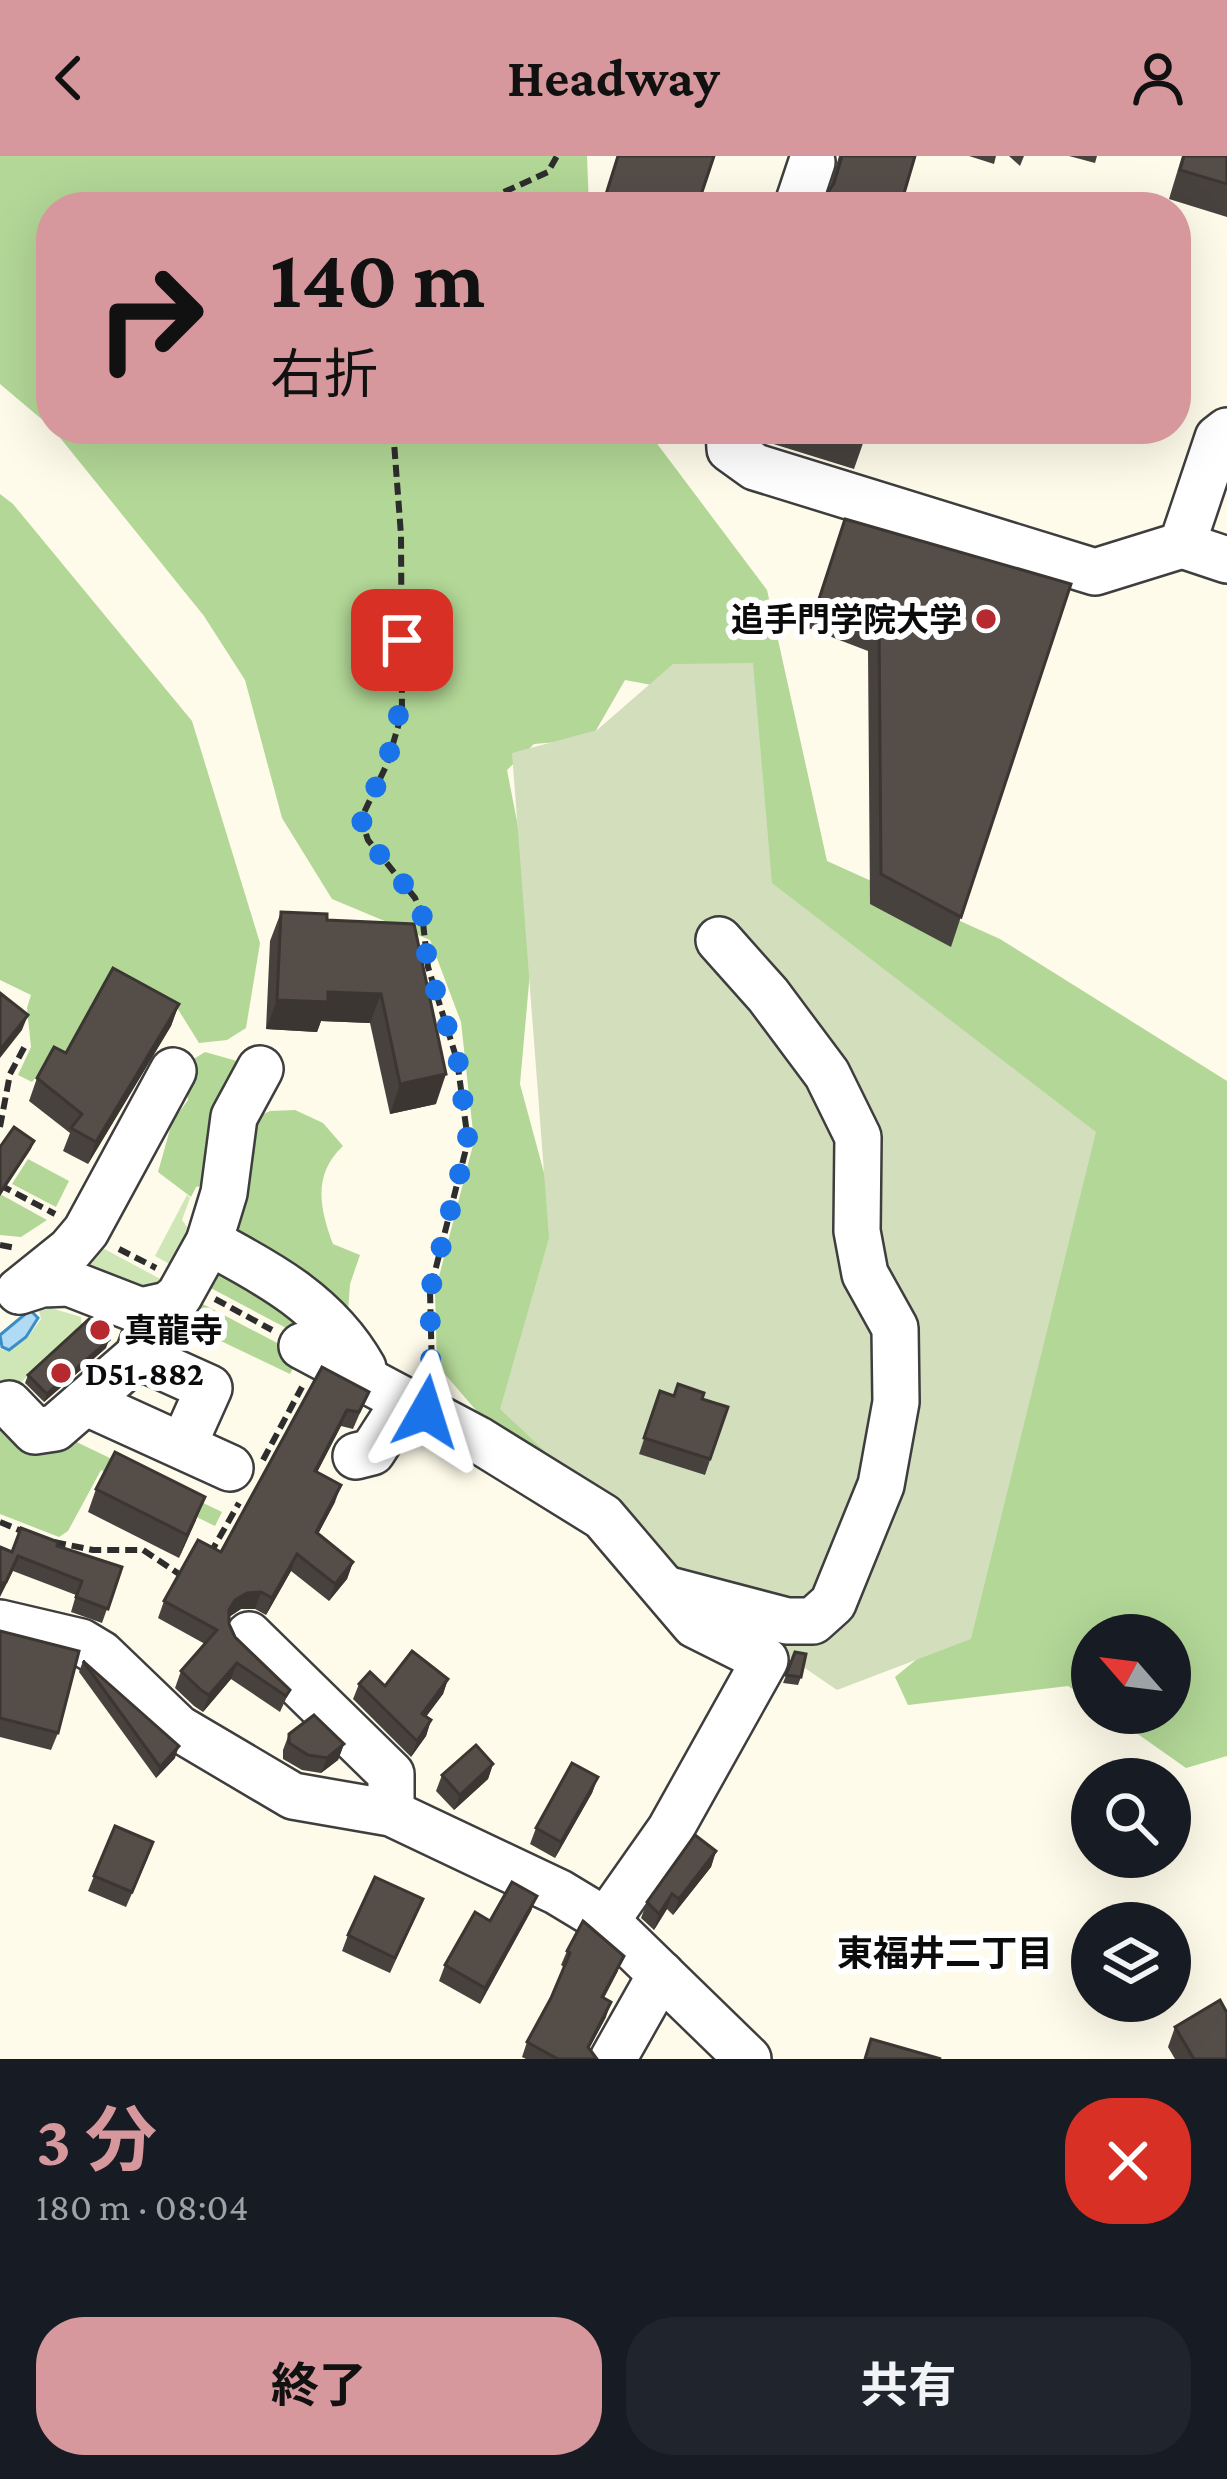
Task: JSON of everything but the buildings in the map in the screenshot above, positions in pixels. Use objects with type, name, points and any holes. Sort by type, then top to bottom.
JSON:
[{"type":"street","points":[[802,192],[812,162]]},
{"type":"street","points":[[1182,544],[1218,438],[1227,431]]},
{"type":"street","points":[[730,444],[730,449],[755,466],[1095,572],[1182,544],[1227,560]]},
{"type":"street","points":[[664,1588],[787,1621],[813,1621],[833,1603],[857,1550],[881,1484],[896,1402],[895,1328],[865,1274],[857,1231],[858,1137],[827,1074],[768,995],[718,940]]},
{"type":"street","points":[[10,1301],[42,1284],[69,1283],[128,1307],[163,1293],[179,1296],[209,1242],[224,1193],[234,1117],[260,1069]]},
{"type":"street","points":[[10,1301],[86,1231],[172,1071]]},
{"type":"street","points":[[209,1242],[298,1293],[400,1398]]},
{"type":"street","points":[[9,1404],[35,1431],[56,1428],[138,1356],[163,1293]]},
{"type":"street","points":[[302,1346],[603,1517],[695,1625],[765,1660],[670,1830],[606,1921]]},
{"type":"street","points":[[138,1356],[209,1388],[182,1446]]},
{"type":"street","points":[[356,1456],[372,1452],[400,1398]]},
{"type":"street","points":[[85,1402],[230,1468]]},
{"type":"street","points":[[0,1623],[81,1642],[101,1654],[178,1728],[293,1796],[391,1813],[558,1892],[606,1921],[748,2059]]},
{"type":"street","points":[[249,1635],[392,1774],[391,1813]]},
{"type":"street","points":[[613,2059],[661,1974]]},
{"type":"path","points":[[504,192],[548,172],[557,156]]},
{"type":"path","points":[[394,444],[401,536],[402,713],[387,764],[361,819],[368,840],[415,898],[422,914],[428,967],[458,1060],[468,1141],[430,1291],[432,1369],[400,1398]]},
{"type":"path","points":[[0,1127],[10,1074],[26,1044]]},
{"type":"path","points":[[0,1184],[58,1216]]},
{"type":"path","points":[[116,1246],[163,1293]]},
{"type":"path","points":[[203,1293],[302,1346]]},
{"type":"path","points":[[0,1522],[38,1539],[70,1546],[143,1550],[193,1583]]},
{"type":"green space","points":[[0,156],[587,156],[588,192],[36,192],[36,414],[0,384]]},
{"type":"green space","points":[[65,444],[657,444],[767,590],[827,861],[1000,939],[1227,1081],[1227,1756],[1191,1767],[1191,1758],[1172,1758],[1138,1734],[1191,1734],[1191,1614],[1071,1614],[1071,1688],[908,1705],[895,1677],[961,1623],[743,906],[711,696],[625,680],[591,739],[534,744],[507,770],[523,852],[530,972],[520,1084],[547,1184],[579,1470],[493,1430],[437,1365],[435,1292],[474,1141],[461,1022],[430,940],[332,899],[282,818],[245,680],[204,616]]},
{"type":"green space","points":[[0,494],[192,721],[260,943],[246,1028],[227,1040],[199,1043],[171,998],[123,977],[103,987],[57,1070],[45,1066],[32,1082],[18,1075],[31,1047],[27,1008],[31,995],[0,980]]},
{"type":"green space","points":[[753,663],[772,883],[1096,1132],[971,1639],[837,1690],[691,1590],[500,1409],[549,1238],[512,753],[597,730],[673,664]]},
{"type":"green space","points":[[205,1052],[244,1063],[207,1185],[196,1187],[191,1197],[158,1172],[172,1122],[188,1100],[184,1065]]},
{"type":"green space","points":[[295,1110],[323,1123],[343,1146],[327,1168],[322,1192],[333,1244],[360,1255],[350,1284],[348,1311],[228,1242],[250,1120],[270,1111]]},
{"type":"green space","points":[[28,1159],[69,1181],[56,1207],[12,1184]]},
{"type":"green space","points":[[0,1194],[47,1220],[21,1237],[0,1235]]},
{"type":"green space","points":[[187,1195],[182,1220],[187,1227],[194,1226],[177,1268],[155,1256]]},
{"type":"green space","points":[[97,1245],[166,1282],[145,1295],[77,1267]]},
{"type":"green space","points":[[221,1260],[293,1305],[307,1339],[207,1286]]},
{"type":"green space","points":[[199,1302],[300,1355],[290,1374],[181,1322]]},
{"type":"green space","points":[[51,1308],[81,1317],[82,1327],[10,1392],[0,1392],[0,1349],[9,1351],[27,1338],[41,1319],[39,1311]]},
{"type":"green space","points":[[0,1411],[62,1435],[222,1512],[215,1526],[101,1470],[68,1531],[59,1537],[0,1514]]},
{"type":"water","points":[[30,1310],[38,1318],[26,1337],[9,1350],[2,1347],[0,1335]]},
{"type":"place","name":"追手門学院大学","points":[[986,619]]},
{"type":"place","name":"真龍寺","points":[[100,1330]]},
{"type":"place","name":"D51-882","points":[[61,1373]]},
{"type":"district","name":"東福井二丁目","points":[[945,1953]]},
{"type":"route","points":[[402,640],[402,713],[397,736],[361,819],[368,840],[415,898],[422,914],[422,944],[458,1060],[468,1141],[430,1291],[433,1334],[426,1412]]}]
